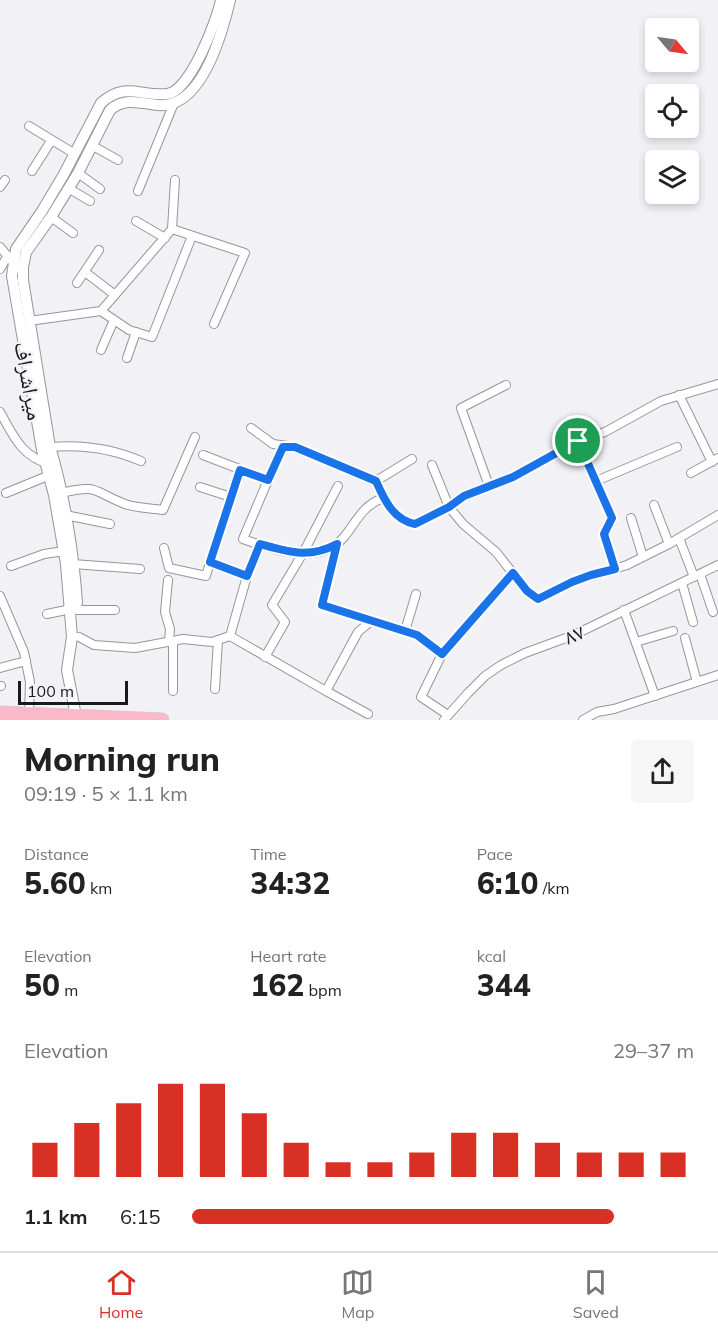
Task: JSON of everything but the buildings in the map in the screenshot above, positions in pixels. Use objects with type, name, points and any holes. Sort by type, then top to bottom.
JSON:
[{"type":"main road","points":[[0,712],[21,716],[162,720]]},
{"type":"street","name":"میراشراف","points":[[69,683],[79,638],[50,475],[50,447],[22,271],[26,252],[51,218],[71,179],[75,154],[101,103],[110,95],[132,90],[168,94],[183,85],[206,43],[221,0]]},
{"type":"street","points":[[138,191],[174,104],[191,92],[200,80],[216,46],[230,0]]},
{"type":"street","name":"میراشراف","points":[[76,716],[67,670],[74,609],[73,564],[61,493],[51,464],[42,450],[10,260],[93,146],[110,110],[116,105],[131,101],[158,105],[174,104]]},
{"type":"street","points":[[29,126],[75,154]]},
{"type":"street","points":[[32,171],[51,141]]},
{"type":"street","points":[[93,146],[118,160]]},
{"type":"street","points":[[71,179],[100,189]]},
{"type":"street","points":[[71,179],[90,201]]},
{"type":"street","points":[[29,321],[101,311],[172,229],[175,180]]},
{"type":"street","points":[[51,218],[73,233]]},
{"type":"street","points":[[136,221],[165,238]]},
{"type":"street","points":[[172,229],[245,253],[214,324]]},
{"type":"street","points":[[101,311],[136,332],[153,337],[192,236]]},
{"type":"street","points":[[0,247],[22,271]]},
{"type":"street","points":[[77,283],[99,250]]},
{"type":"street","points":[[0,269],[10,260]]},
{"type":"street","points":[[85,272],[115,295]]},
{"type":"street","points":[[101,350],[114,320]]},
{"type":"street","points":[[127,358],[136,332]]},
{"type":"street","points":[[251,428],[273,444],[295,447],[376,481],[388,507],[411,523],[420,522],[449,507],[464,496],[513,477],[578,441],[605,432],[660,401],[718,384]]},
{"type":"street","points":[[489,486],[460,408],[506,385]]},
{"type":"street","points":[[679,395],[715,460],[691,473]]},
{"type":"street","points":[[0,412],[19,446],[51,464]]},
{"type":"street","points":[[61,493],[84,488],[95,489],[127,505],[163,510],[195,437]]},
{"type":"street","points":[[578,441],[612,518],[604,534],[615,569]]},
{"type":"street","points":[[50,447],[74,445],[98,447],[121,452],[141,461]]},
{"type":"street","points":[[283,447],[243,539],[311,554],[337,544],[367,507],[373,501],[383,498]]},
{"type":"street","points":[[596,481],[677,447]]},
{"type":"street","points":[[204,455],[268,480]]},
{"type":"street","points":[[376,481],[412,459]]},
{"type":"street","points":[[432,465],[449,507],[463,524],[496,552],[527,591],[538,599],[572,582],[615,569],[643,557],[718,515]]},
{"type":"street","points":[[164,548],[169,568],[206,576],[240,470]]},
{"type":"street","points":[[6,493],[50,475]]},
{"type":"street","points":[[265,657],[285,622],[272,605],[303,553],[338,486]]},
{"type":"street","points":[[200,487],[231,497]]},
{"type":"street","points":[[654,505],[669,544]]},
{"type":"street","points":[[65,515],[110,524]]},
{"type":"street","points":[[632,518],[643,557]]},
{"type":"street","points":[[679,538],[713,612]]},
{"type":"street","points":[[230,636],[247,576],[260,544]]},
{"type":"street","points":[[337,544],[322,605],[417,635],[442,654]]},
{"type":"street","points":[[11,566],[44,554],[64,551]]},
{"type":"street","points":[[210,562],[247,576]]},
{"type":"street","points":[[73,564],[140,569]]},
{"type":"street","name":"۸۷","points":[[446,718],[485,676],[501,665],[525,653],[574,635],[718,565]]},
{"type":"street","points":[[446,718],[421,698],[442,654],[513,573]]},
{"type":"street","points":[[168,580],[165,612],[170,629],[173,691]]},
{"type":"street","points":[[682,583],[693,622]]},
{"type":"street","points":[[405,631],[416,594]]},
{"type":"street","points":[[0,597],[24,652],[30,682],[21,716]]},
{"type":"street","points":[[47,614],[74,609],[115,610]]},
{"type":"street","points":[[624,610],[655,696]]},
{"type":"street","points":[[326,691],[358,632],[371,621]]},
{"type":"street","points":[[636,642],[673,631]]},
{"type":"street","points":[[79,638],[94,645],[135,648],[183,639],[212,642],[230,636],[368,714]]},
{"type":"street","points":[[685,638],[697,682]]},
{"type":"street","points":[[214,689],[218,640]]},
{"type":"street","points":[[0,668],[26,661]]},
{"type":"street","points":[[583,720],[597,712],[614,710],[718,675]]},
{"type":"route","points":[[578,441],[612,518],[604,534],[615,569],[572,582],[542,599],[533,597],[513,573],[442,654],[417,635],[322,605],[337,544],[311,554],[295,553],[260,544],[247,576],[210,562],[240,470],[268,480],[283,447],[295,447],[376,481],[388,507],[405,520],[415,524],[449,507],[464,496],[513,477],[578,441]]}]
